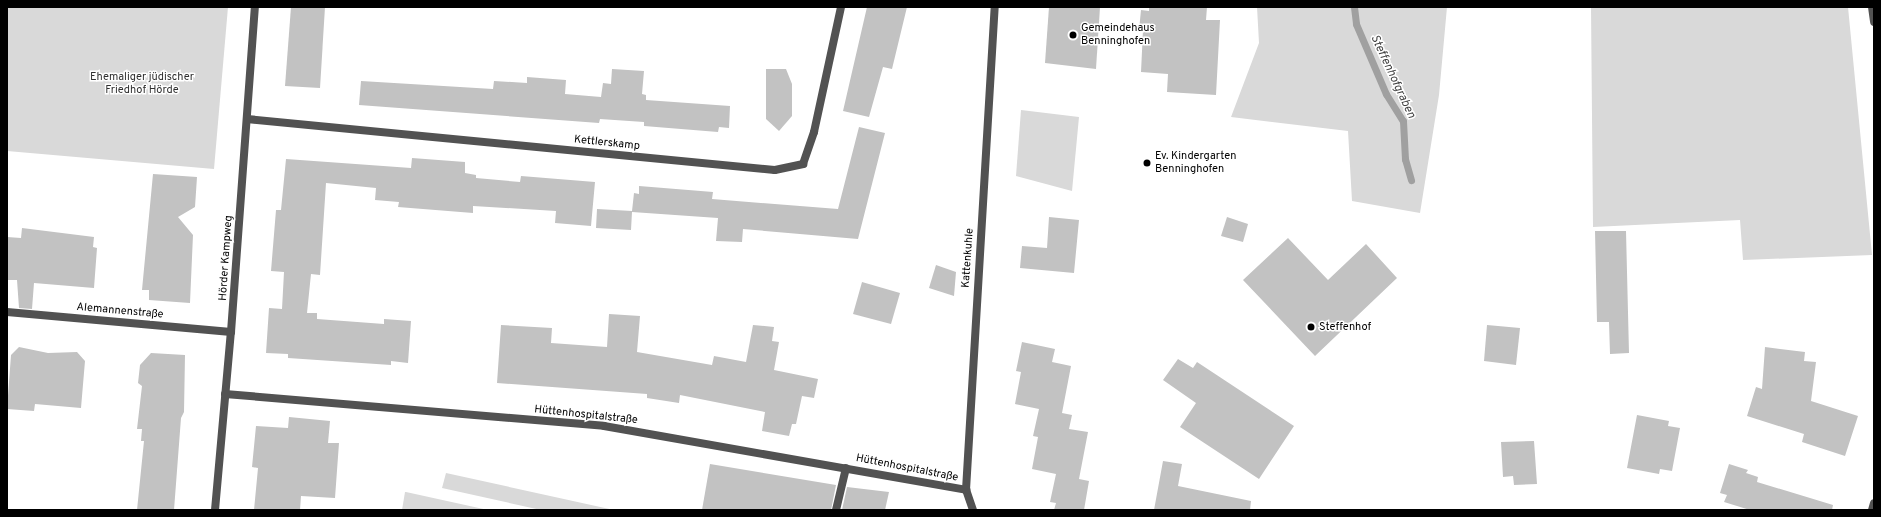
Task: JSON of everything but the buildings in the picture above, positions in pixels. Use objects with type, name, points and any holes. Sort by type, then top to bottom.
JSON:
[{"type":"street","name":"Hörder Kampweg","points":[[215,510],[224,394],[231,332],[255,7]]},
{"type":"street","name":"Kettlerskamp","points":[[247,119],[775,170],[803,164],[814,132],[841,7]]},
{"type":"street","name":"Kattenkuhle","points":[[973,510],[966,490],[995,7]]},
{"type":"street","points":[[1872,7],[1874,22]]},
{"type":"street","name":"Alemannenstraße","points":[[7,312],[231,332]]},
{"type":"street","name":"Hüttenhospitalstraße","points":[[224,394],[604,426],[966,490]]},
{"type":"street","points":[[836,510],[846,468]]},
{"type":"street","points":[[1872,510],[1874,503]]},
{"type":"green space","name":"Ehemaliger jüdischer Friedhof Hörde","points":[[7,7],[228,7],[214,169],[7,151]]},
{"type":"green space","points":[[1257,7],[1447,7],[1439,95],[1420,213],[1352,201],[1348,131],[1231,117],[1259,43]]},
{"type":"green space","points":[[1591,7],[1848,7],[1872,255],[1743,260],[1740,220],[1593,227]]},
{"type":"green space","points":[[1021,110],[1079,117],[1072,191],[1016,176]]},
{"type":"green space","points":[[446,473],[614,510],[541,510],[442,488]]},
{"type":"green space","points":[[406,492],[488,510],[402,510]]},
{"type":"waterway","name":"Steffenhofgraben","points":[[1354,7],[1356,24],[1386,94],[1403,121],[1405,159],[1411,180]]},
{"type":"place","name":"Gemeindehaus Benninghofen","points":[[1073,35]]},
{"type":"place","name":"Ev. Kindergarten Benninghofen","points":[[1147,163]]},
{"type":"place","name":"Steffenhof","points":[[1311,327]]}]
